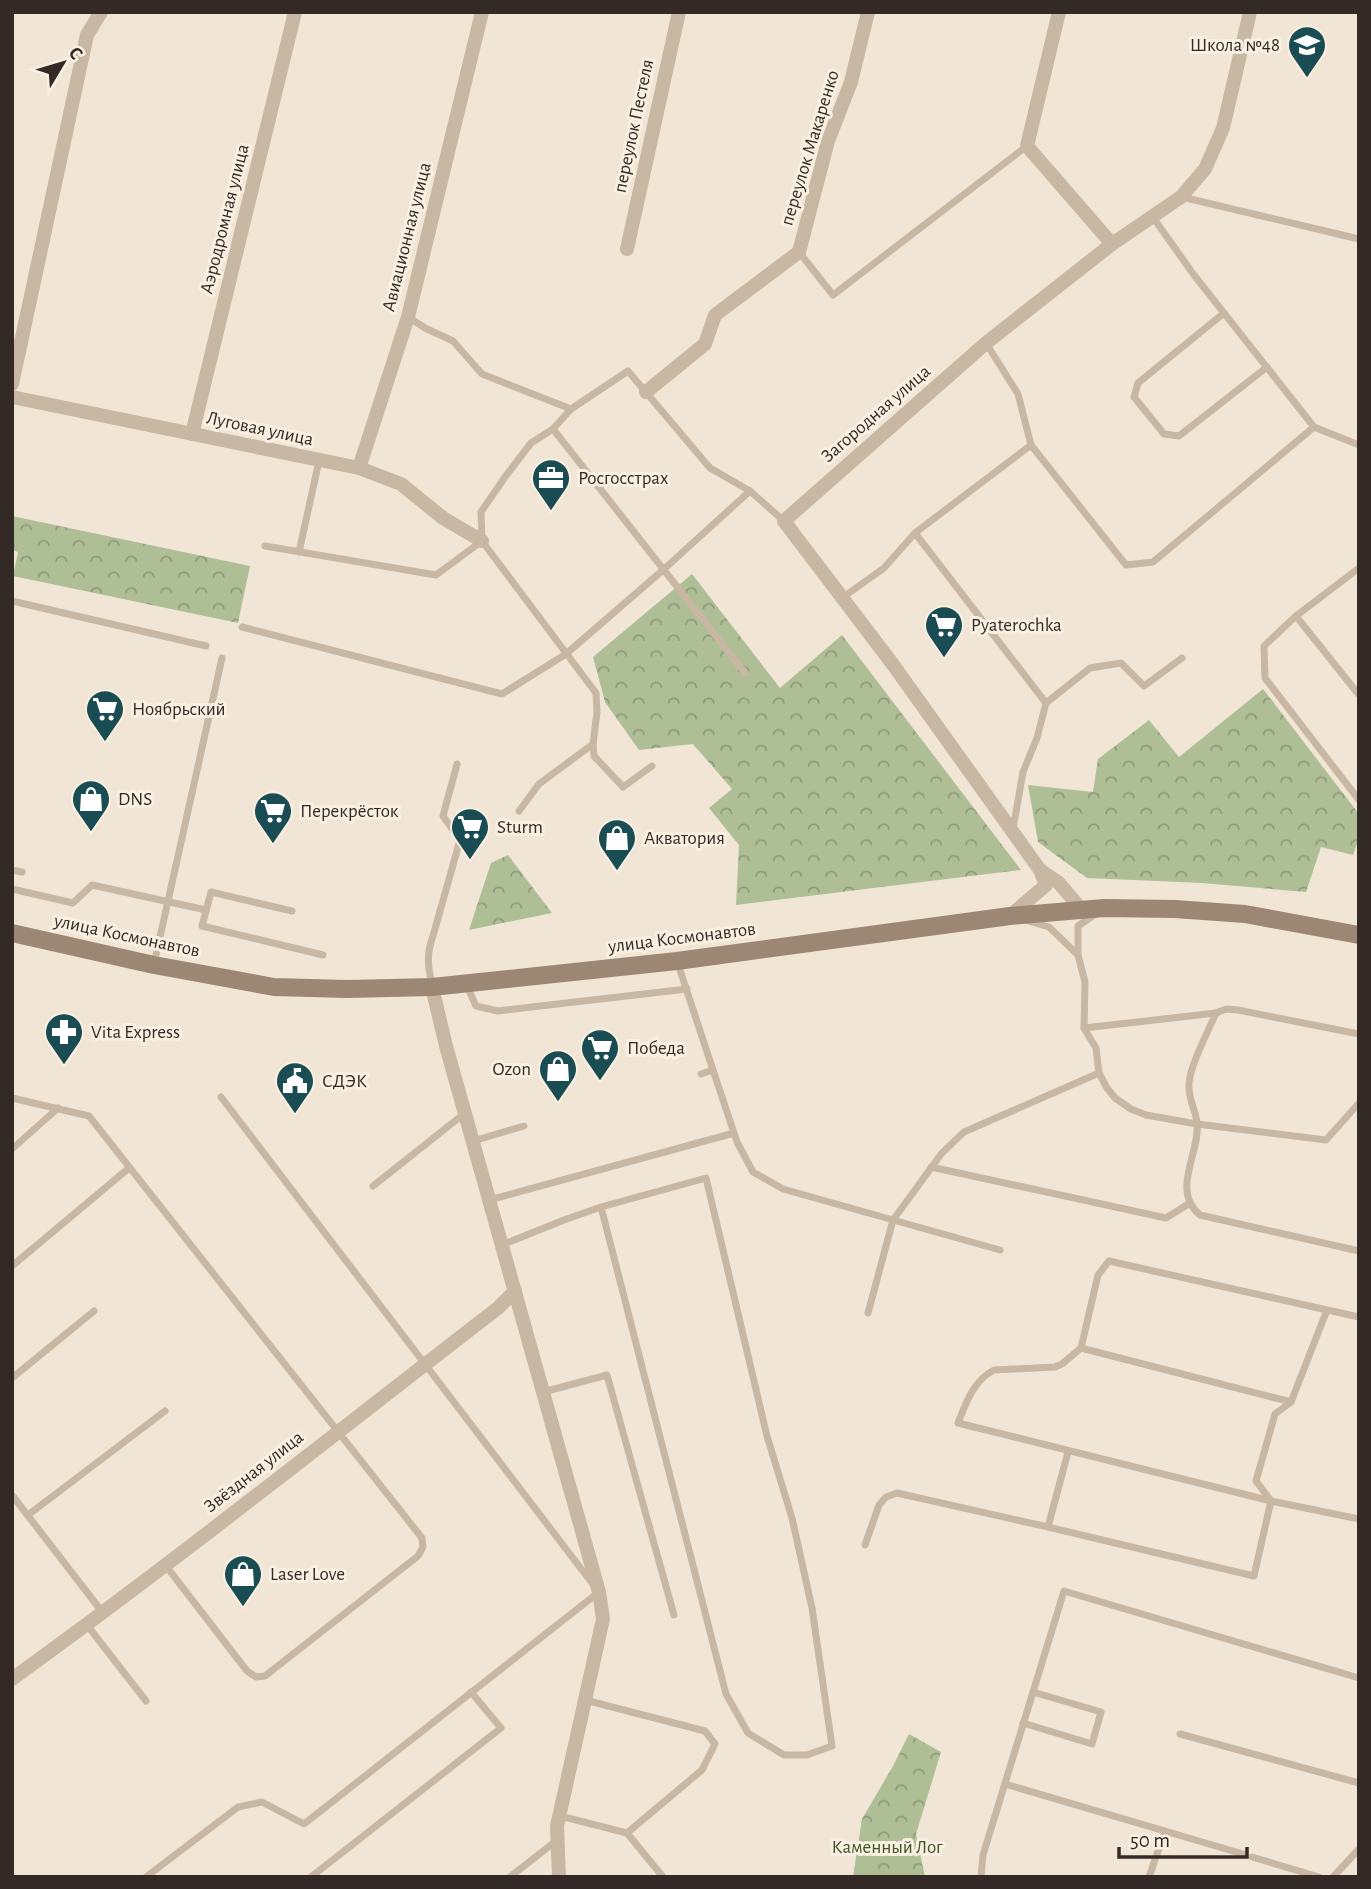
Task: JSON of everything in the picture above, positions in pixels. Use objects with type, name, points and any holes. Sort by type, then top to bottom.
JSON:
[{"type":"main road","name":"улица Космонавтов","points":[[12,933],[153,965],[274,987],[347,989],[432,987],[677,961],[1010,916],[1081,909],[1175,909],[1245,914],[1359,934]]},
{"type":"street","points":[[12,384],[86,35],[101,12]]},
{"type":"street","name":"Аэродромная улица","points":[[191,434],[295,12]]},
{"type":"street","name":"Авиационная улица","points":[[359,468],[408,317],[482,12]]},
{"type":"street","name":"переулок Пестеля","points":[[626,249],[679,12]]},
{"type":"street","name":"переулок Макаренко","points":[[646,392],[705,344],[715,316],[799,252],[828,141],[850,82],[868,12]]},
{"type":"street","points":[[1059,12],[1027,146],[1112,244]]},
{"type":"street","name":"Загородная улица","points":[[784,521],[986,343],[1112,244],[1181,197],[1205,169],[1223,128],[1250,12]]},
{"type":"street","name":"Луговая улица","points":[[12,397],[359,468],[401,484],[443,518],[482,541]]},
{"type":"street","points":[[784,521],[894,666],[1041,870],[1046,885],[1010,916]]},
{"type":"street","points":[[1041,870],[1059,883],[1081,909]]},
{"type":"street","points":[[432,987],[599,1592],[603,1619],[557,1826],[559,1877]]},
{"type":"street","name":"Звёздная улица","points":[[12,1679],[103,1613],[498,1308],[515,1291]]},
{"type":"lane","points":[[799,252],[833,295],[1027,146]]},
{"type":"lane","points":[[1181,197],[1359,239]]},
{"type":"lane","points":[[1152,216],[1314,427],[1359,445]]},
{"type":"lane","points":[[1224,313],[1138,383],[1135,397],[1164,434],[1179,436],[1267,367]]},
{"type":"lane","points":[[408,317],[453,341],[482,374],[571,409]]},
{"type":"lane","points":[[986,343],[1018,394],[1031,445],[1126,565],[1153,562],[1314,427]]},
{"type":"lane","points":[[652,765],[623,787],[594,757],[596,693],[482,541],[481,512],[531,443],[553,429],[571,409],[628,371],[710,468],[750,491],[784,521]]},
{"type":"lane","points":[[553,429],[745,673]]},
{"type":"lane","points":[[842,598],[884,568],[915,533],[1031,445]]},
{"type":"lane","points":[[299,552],[319,461]]},
{"type":"lane","points":[[242,627],[502,694],[566,654],[750,491]]},
{"type":"lane","points":[[915,533],[1046,703]]},
{"type":"lane","points":[[265,546],[436,575],[482,541]]},
{"type":"lane","points":[[1359,568],[1296,616],[1264,646],[1265,678],[1359,800]]},
{"type":"lane","points":[[12,601],[206,646]]},
{"type":"lane","points":[[1296,616],[1359,695]]},
{"type":"lane","points":[[153,965],[222,658]]},
{"type":"lane","points":[[1013,831],[1023,772],[1037,738],[1046,703],[1090,668],[1121,663],[1144,686],[1182,658]]},
{"type":"lane","points":[[519,811],[539,784],[593,744]]},
{"type":"lane","points":[[432,987],[427,963],[428,947],[460,840],[443,816],[457,764]]},
{"type":"lane","points":[[12,870],[22,872]]},
{"type":"lane","points":[[12,889],[73,903],[92,885],[206,910]]},
{"type":"lane","points":[[292,911],[211,892],[202,926],[323,955]]},
{"type":"lane","points":[[1104,908],[1078,926],[1078,955],[1085,982],[1084,1028],[1097,1048],[1099,1073],[1115,1098],[1146,1115],[1326,1140],[1359,1103]]},
{"type":"lane","points":[[1010,916],[1049,927],[1078,955]]},
{"type":"lane","points":[[677,961],[734,1133],[753,1172],[783,1189],[1000,1250]]},
{"type":"lane","points":[[465,984],[476,1006],[498,1010],[687,989]]},
{"type":"lane","points":[[1084,1028],[1216,1013],[1226,1009],[1359,1034]]},
{"type":"lane","points":[[1216,1013],[1189,1084],[1198,1124],[1186,1189],[1190,1203],[1200,1214],[1359,1251]]},
{"type":"lane","points":[[701,1074],[713,1070]]},
{"type":"lane","points":[[868,1313],[893,1220],[942,1153],[964,1132],[1099,1073]]},
{"type":"lane","points":[[146,1877],[239,1807],[262,1802],[303,1824],[599,1592],[221,1097]]},
{"type":"lane","points":[[12,1098],[89,1116],[422,1538],[423,1547],[418,1556],[265,1676],[256,1677],[247,1671],[165,1565]]},
{"type":"lane","points":[[12,1149],[58,1108]]},
{"type":"lane","points":[[373,1186],[465,1113]]},
{"type":"lane","points":[[473,1141],[524,1126]]},
{"type":"lane","points":[[489,1200],[734,1133]]},
{"type":"lane","points":[[931,1167],[1166,1218],[1190,1203]]},
{"type":"lane","points":[[12,1266],[129,1168]]},
{"type":"lane","points":[[502,1245],[564,1220],[601,1208],[706,1178],[767,1436],[795,1531],[812,1608],[832,1746],[807,1755],[784,1755],[748,1733],[726,1694],[601,1208]]},
{"type":"lane","points":[[1359,1317],[1109,1261],[1098,1275],[1081,1348],[1055,1367],[993,1370],[969,1395],[958,1423],[1271,1501],[1359,1519]]},
{"type":"lane","points":[[865,1545],[879,1505],[887,1497],[897,1493],[1254,1576],[1271,1501],[1256,1481],[1275,1414],[1291,1402],[1327,1310]]},
{"type":"lane","points":[[12,1378],[94,1311]]},
{"type":"lane","points":[[1081,1348],[1291,1402]]},
{"type":"lane","points":[[543,1392],[607,1375],[674,1615]]},
{"type":"lane","points":[[27,1515],[165,1411]]},
{"type":"lane","points":[[1048,1527],[1068,1452]]},
{"type":"lane","points":[[12,1495],[103,1613]]},
{"type":"lane","points":[[981,1877],[983,1855],[1064,1591],[1359,1678]]},
{"type":"lane","points":[[87,1625],[146,1701]]},
{"type":"lane","points":[[311,1877],[502,1728],[471,1692]]},
{"type":"lane","points":[[1023,1723],[1092,1744],[1101,1712],[1033,1692]]},
{"type":"lane","points":[[585,1700],[705,1731],[715,1744],[702,1770],[626,1833]]},
{"type":"lane","points":[[1180,1734],[1359,1783]]},
{"type":"lane","points":[[1004,1784],[1320,1877]]},
{"type":"lane","points":[[559,1816],[626,1833],[663,1877]]},
{"type":"lane","points":[[1149,1877],[1165,1831]]},
{"type":"lane","points":[[510,1877],[558,1840]]},
{"type":"lane","points":[[1333,1877],[1359,1849]]},
{"type":"green space","points":[[12,516],[250,566],[238,623],[13,576],[18,552],[12,550]]},
{"type":"green space","points":[[692,574],[780,688],[842,635],[1021,870],[736,905],[739,845],[709,808],[732,789],[693,744],[639,750],[605,702],[593,657]]},
{"type":"green space","points":[[1263,689],[1359,814],[1359,838],[1353,855],[1321,847],[1306,892],[1202,883],[1087,878],[1038,842],[1028,785],[1093,792],[1098,759],[1149,720],[1179,757]]},
{"type":"green space","points":[[508,855],[552,913],[469,930],[491,863]]},
{"type":"green space","name":"Каменный Лог","points":[[909,1734],[941,1752],[916,1834],[925,1877],[853,1877],[862,1819]]},
{"type":"place","name":"Школа №48","points":[[1307,79]]},
{"type":"place","name":"Росгосстрах","points":[[551,512]]},
{"type":"place","name":"Pyaterochka","points":[[944,659]]},
{"type":"place","name":"Ноябрьский","points":[[105,743]]},
{"type":"place","name":"DNS","points":[[91,833]]},
{"type":"place","name":"Перекрёсток","points":[[273,845]]},
{"type":"place","name":"Sturm","points":[[470,861]]},
{"type":"place","name":"Акватория","points":[[617,872]]},
{"type":"place","name":"Vita Express","points":[[64,1066]]},
{"type":"place","name":"Победа","points":[[600,1082]]},
{"type":"place","name":"Ozon","points":[[558,1103]]},
{"type":"place","name":"СДЭК","points":[[295,1115]]},
{"type":"place","name":"Laser Love","points":[[243,1608]]}]
